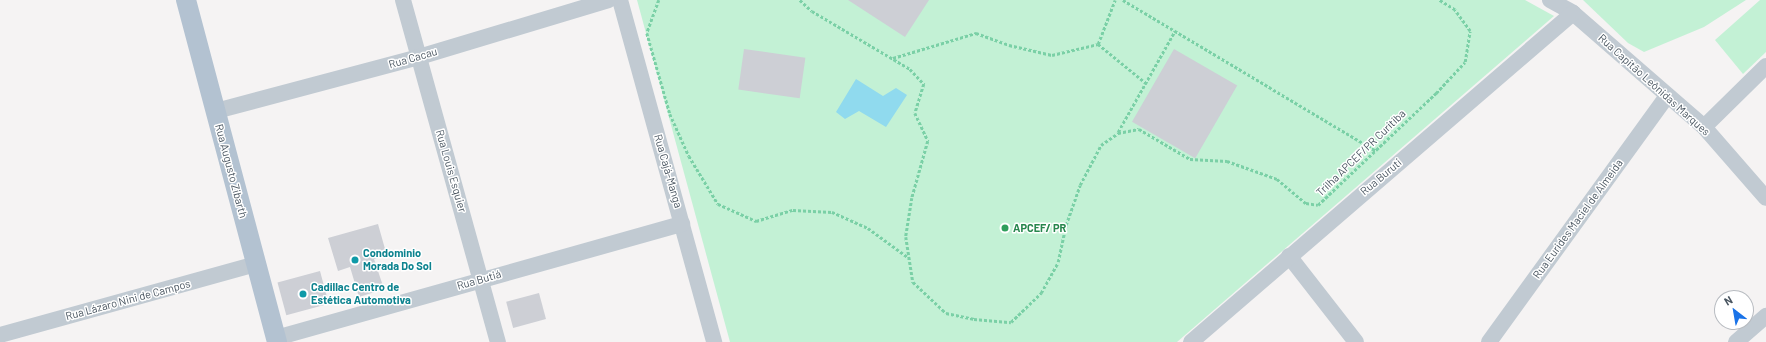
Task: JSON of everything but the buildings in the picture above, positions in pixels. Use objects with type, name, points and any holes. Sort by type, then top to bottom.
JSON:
[{"type":"main road","name":"Rua Augusto Zibarth","points":[[186,0],[276,340]]},
{"type":"street","name":"Rua Louis Esquier","points":[[403,0],[482,279],[498,342]]},
{"type":"street","name":"Rua Cacau","points":[[216,111],[419,57],[609,0]]},
{"type":"street","name":"Rua Cajá-Manga","points":[[620,0],[714,342]]},
{"type":"street","name":"Rua Capitão Leônidas Marques","points":[[1550,0],[1573,13],[1704,127],[1763,188]]},
{"type":"street","name":"Rua Buruti","points":[[1191,342],[1289,256],[1573,13]]},
{"type":"street","points":[[1704,127],[1766,66]]},
{"type":"street","name":"Rua Eurides Maciel de Almeida","points":[[1489,342],[1667,96]]},
{"type":"street","name":"Rua Butiá","points":[[276,340],[482,279],[682,224]]},
{"type":"street","points":[[1289,256],[1356,342]]},
{"type":"street","name":"Rua Lázaro Nini de Campos","points":[[0,335],[256,264]]},
{"type":"street","points":[[1736,342],[1766,316]]},
{"type":"path","points":[[659,0],[647,33],[670,114],[689,156],[718,204],[756,220],[793,210],[832,212],[868,228],[909,258]]},
{"type":"path","name":"Trilha APCEF/PR Curitiba","points":[[800,0],[812,11],[910,69],[924,84],[915,113],[928,141],[912,198],[906,237],[913,282],[946,313],[974,319],[1011,322],[1041,293],[1058,262],[1066,225],[1080,185],[1101,145],[1118,132],[1139,129],[1190,160],[1234,163],[1277,179],[1306,203],[1318,205],[1376,151],[1465,62],[1470,31],[1454,10],[1439,0]]},
{"type":"path","points":[[1098,44],[1115,0]]},
{"type":"path","points":[[1123,0],[1376,151]]},
{"type":"path","points":[[1118,132],[1175,31]]},
{"type":"path","points":[[892,58],[976,33],[1009,45],[1052,55],[1098,44]]},
{"type":"path","points":[[1098,44],[1146,84]]},
{"type":"green space","name":"APCEF/ PR","points":[[637,0],[1525,0],[1554,16],[1177,342],[730,342]]},
{"type":"green space","points":[[1583,0],[1746,0],[1704,27],[1644,52],[1628,43]]},
{"type":"green space","points":[[1760,0],[1766,0],[1766,52],[1743,74],[1715,40]]},
{"type":"water","points":[[856,79],[883,96],[896,88],[907,95],[886,127],[859,111],[845,119],[836,112]]},
{"type":"place","name":"APCEF/ PR","points":[[1005,228]]},
{"type":"place","name":"Condominio Morada Do Sol","points":[[355,260]]},
{"type":"place","name":"Cadillac Centro de Estética Automotiva","points":[[303,294]]}]
